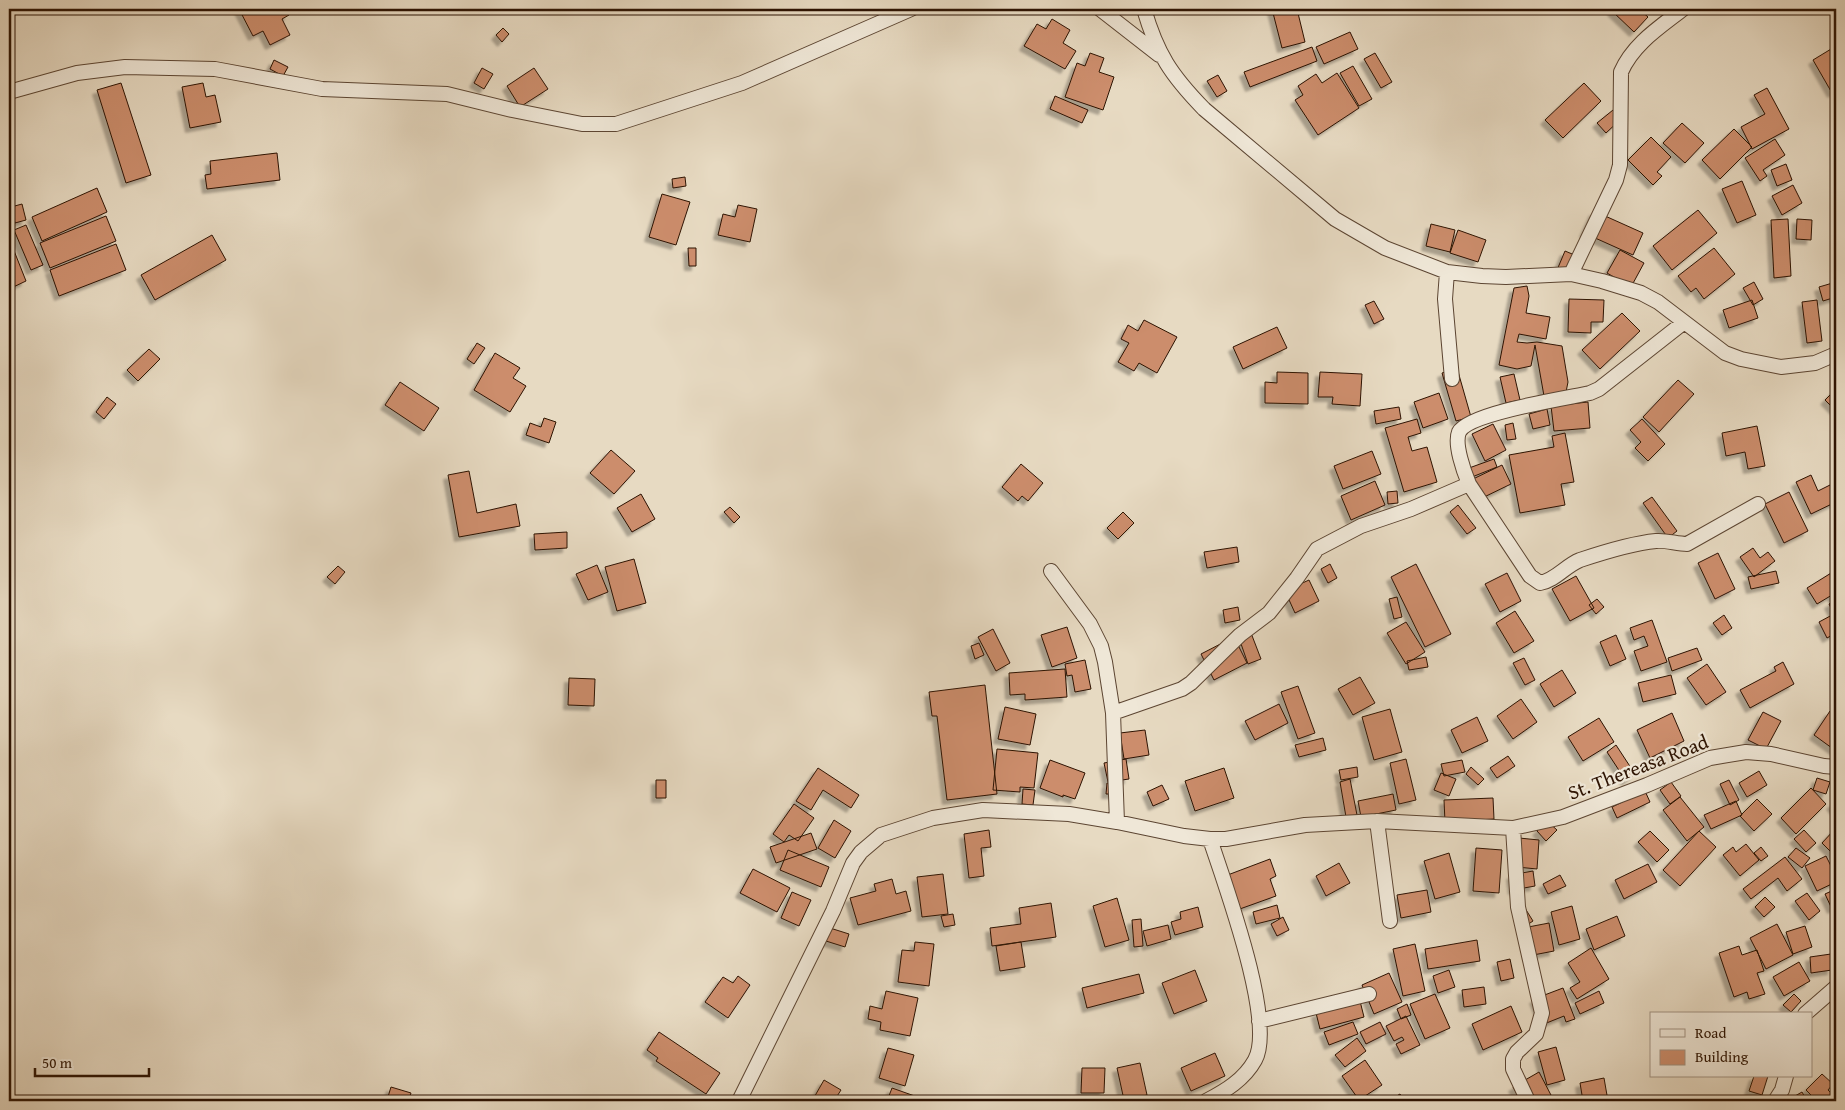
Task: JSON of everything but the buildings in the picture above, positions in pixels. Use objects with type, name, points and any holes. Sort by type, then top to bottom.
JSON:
[{"type":"street","points":[[9,92],[77,74],[124,67],[215,69],[322,89],[447,94],[512,110],[582,124],[616,124],[742,83],[911,9]]},
{"type":"street","points":[[1100,9],[1162,57]]},
{"type":"street","points":[[1144,9],[1152,36],[1162,57],[1185,89],[1204,109],[1335,219],[1385,248],[1447,272],[1506,277],[1571,274],[1642,293],[1658,302],[1725,353],[1741,360],[1781,368],[1815,363],[1836,354]]},
{"type":"street","points":[[1571,274],[1616,180],[1620,165],[1621,72],[1625,62],[1634,49],[1683,9]]},
{"type":"street","points":[[1447,272],[1445,299],[1452,379]]},
{"type":"street","points":[[1683,322],[1599,389],[1590,393],[1505,410],[1467,425],[1460,431],[1457,441],[1464,473],[1469,484],[1530,576],[1540,583],[1549,582],[1570,565],[1580,560],[1637,544],[1658,540],[1687,544],[1758,504]]},
{"type":"street","points":[[1113,712],[1182,689],[1191,683],[1240,635],[1269,613],[1297,578],[1312,554],[1322,545],[1361,526],[1411,509],[1469,484]]},
{"type":"street","points":[[1051,571],[1090,624],[1105,662],[1113,712],[1116,822]]},
{"type":"street","name":"St. Thereasa Road","points":[[739,1101],[833,911],[853,864],[861,852],[881,835],[933,818],[983,810],[1068,814],[1184,836],[1210,839],[1226,839],[1305,825],[1377,821],[1514,828],[1563,817],[1647,785],[1710,758],[1746,752],[1770,754],[1836,767]]},
{"type":"street","points":[[1377,821],[1390,922]]},
{"type":"street","points":[[1514,828],[1518,907],[1542,1013],[1536,1034],[1517,1052],[1513,1059],[1513,1069],[1528,1101]]},
{"type":"street","points":[[1206,1101],[1229,1088],[1246,1075],[1256,1059],[1259,1043],[1258,1007],[1244,942],[1210,839]]},
{"type":"street","points":[[1807,1012],[1836,988]]},
{"type":"street","points":[[1259,1021],[1369,994]]},
{"type":"street","points":[[1775,1101],[1782,1090],[1785,1078]]}]
